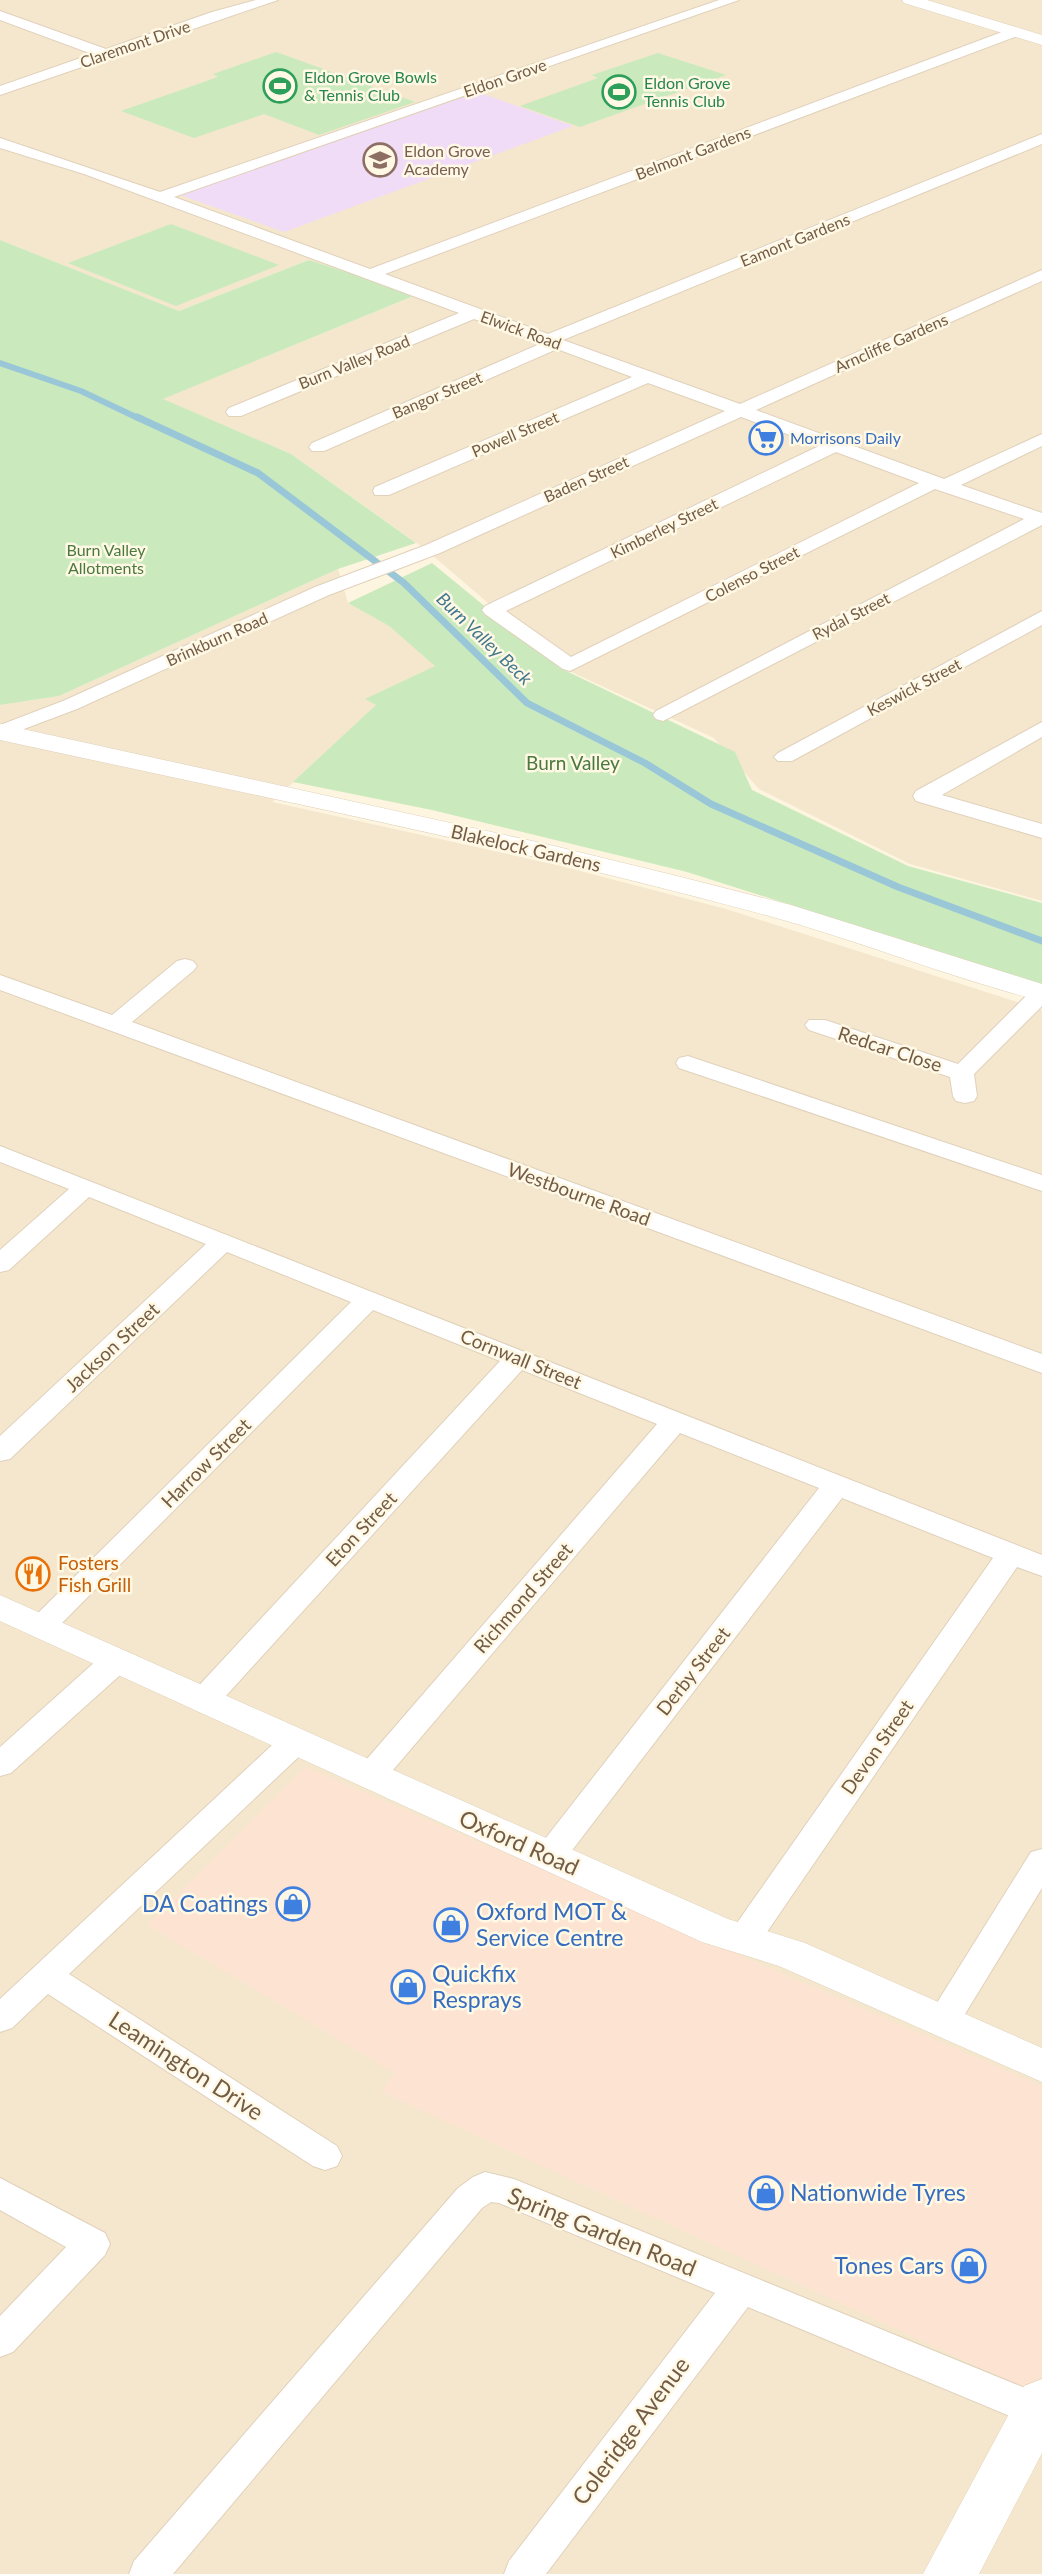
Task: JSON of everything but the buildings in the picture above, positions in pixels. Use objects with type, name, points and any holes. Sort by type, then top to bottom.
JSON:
[{"type":"main road","points":[[950,2574],[1040,2406]]},
{"type":"street","name":"Claremont Drive","points":[[0,91],[217,15],[271,0]]},
{"type":"street","name":"Eldon Grove","points":[[159,197],[733,0]]},
{"type":"street","points":[[910,0],[1042,40]]},
{"type":"street","points":[[0,15],[106,54]]},
{"type":"street","name":"Belmont Gardens","points":[[371,274],[1015,32]]},
{"type":"street","name":"Eamont Gardens","points":[[552,342],[1042,139]]},
{"type":"street","name":"Elwick Road","points":[[0,143],[159,197],[939,484],[1041,519]]},
{"type":"street","name":"Arncliffe Gardens","points":[[739,410],[1042,275]]},
{"type":"street","name":"Burn Valley Road","points":[[235,412],[473,313]]},
{"type":"street","name":"Bangor Street","points":[[318,447],[552,342]]},
{"type":"street","name":"Powell Street","points":[[382,491],[647,377]]},
{"type":"street","name":"Baden Street","points":[[433,549],[739,410]]},
{"type":"street","points":[[939,484],[1042,439]]},
{"type":"street","name":"Kimberley Street","points":[[570,665],[492,610],[836,445]]},
{"type":"street","name":"Colenso Street","points":[[570,665],[939,484]]},
{"type":"street","name":"Rydal Street","points":[[663,715],[1041,519]]},
{"type":"street","name":"Brinkburn Road","points":[[1,732],[70,705],[362,575],[433,549]]},
{"type":"street","name":"Keswick Street","points":[[785,757],[1042,618]]},
{"type":"street","points":[[1042,728],[924,796],[1042,831]]},
{"type":"street","name":"Blakelock Gardens","points":[[1,732],[533,849],[672,883],[781,911],[1042,993]]},
{"type":"street","points":[[115,1025],[185,965]]},
{"type":"street","name":"Westbourne Road","points":[[0,982],[1042,1364]]},
{"type":"street","name":"Redcar Close","points":[[817,1025],[964,1084],[1042,993]]},
{"type":"street","points":[[688,1063],[1042,1183]]},
{"type":"street","name":"Cornwall Street","points":[[0,1153],[1042,1566]]},
{"type":"street","points":[[0,1264],[86,1187]]},
{"type":"street","name":"Jackson Street","points":[[0,1452],[224,1241]]},
{"type":"street","name":"Harrow Street","points":[[42,1626],[369,1299]]},
{"type":"street","name":"Eton Street","points":[[204,1700],[518,1358]]},
{"type":"street","name":"Richmond Street","points":[[371,1775],[676,1420]]},
{"type":"street","name":"Derby Street","points":[[549,1857],[837,1485]]},
{"type":"street","name":"Devon Street","points":[[744,1940],[1011,1554]]},
{"type":"street","name":"Oxford Road","points":[[0,1607],[716,1931],[791,1954],[1042,2066]]},
{"type":"street","points":[[0,1765],[117,1660]]},
{"type":"street","points":[[0,2019],[296,1741]]},
{"type":"street","points":[[942,2023],[1042,1861]]},
{"type":"street","name":"Leamington Drive","points":[[46,1976],[325,2156]]},
{"type":"street","name":"Spring Garden Road","points":[[148,2574],[470,2198],[485,2187],[502,2189],[740,2289],[1040,2406]]},
{"type":"street","points":[[0,2193],[92,2244],[0,2341]]},
{"type":"street","name":"Coleridge Avenue","points":[[523,2574],[740,2289]]},
{"type":"shaded area","points":[[0,0],[1042,0],[1042,901],[910,864],[759,789],[714,738],[565,669],[425,549],[291,454],[162,399],[414,296],[309,260],[179,311],[0,240]]},
{"type":"shaded area","name":"Eldon Grove Academy","points":[[478,92],[573,126],[284,232],[180,195]]},
{"type":"shaded area","points":[[338,569],[348,603],[389,626],[436,666],[366,699],[377,705],[272,802],[557,865],[726,909],[1042,1010],[1042,2574],[0,2574],[0,705],[59,696]]},
{"type":"shaded area","points":[[306,1767],[1042,2086],[1042,2372],[1031,2391],[381,2092],[394,2073],[147,1925]]},
{"type":"green space","name":"Eldon Grove Bowls & Tennis Club","points":[[276,52],[415,102],[319,135],[264,114],[194,138],[121,111],[218,77],[213,74]]},
{"type":"green space","name":"Eldon Grove Tennis Club","points":[[658,53],[726,75],[580,127],[520,106],[598,78],[592,75]]},
{"type":"green space","points":[[171,224],[279,265],[176,306],[68,263]]},
{"type":"green space","name":"Burn Valley Allotments","points":[[0,240],[179,311],[309,260],[416,295],[163,399],[291,454],[416,543],[338,569],[59,696],[0,705]]},
{"type":"green space","name":"Burn Valley","points":[[432,563],[560,668],[735,752],[752,790],[908,866],[1042,903],[1042,985],[687,872],[432,810],[293,782],[376,705],[365,699],[435,666],[389,626],[348,603]]},
{"type":"waterway","name":"Burn Valley Beck","points":[[0,363],[81,391],[140,419]]},
{"type":"waterway","name":"Burn Valley Beck","points":[[137,417],[258,473],[404,583],[527,703],[645,763],[711,804],[898,887],[1042,941]]},
{"type":"place","name":"Eldon Grove Bowls & Tennis Club","points":[[280,86]]},
{"type":"place","name":"Eldon Grove Tennis Club","points":[[619,92]]},
{"type":"place","name":"Eldon Grove Academy","points":[[380,160]]},
{"type":"place","name":"Morrisons Daily","points":[[766,438]]},
{"type":"place","name":"Fosters Fish Grill","points":[[33,1574]]},
{"type":"place","name":"DA Coatings","points":[[293,1904]]},
{"type":"place","name":"Oxford MOT & Service Centre","points":[[451,1925]]},
{"type":"place","name":"Quickfix Resprays","points":[[408,1987]]},
{"type":"place","name":"Nationwide Tyres","points":[[766,2193]]},
{"type":"place","name":"Tones Cars","points":[[969,2266]]}]
